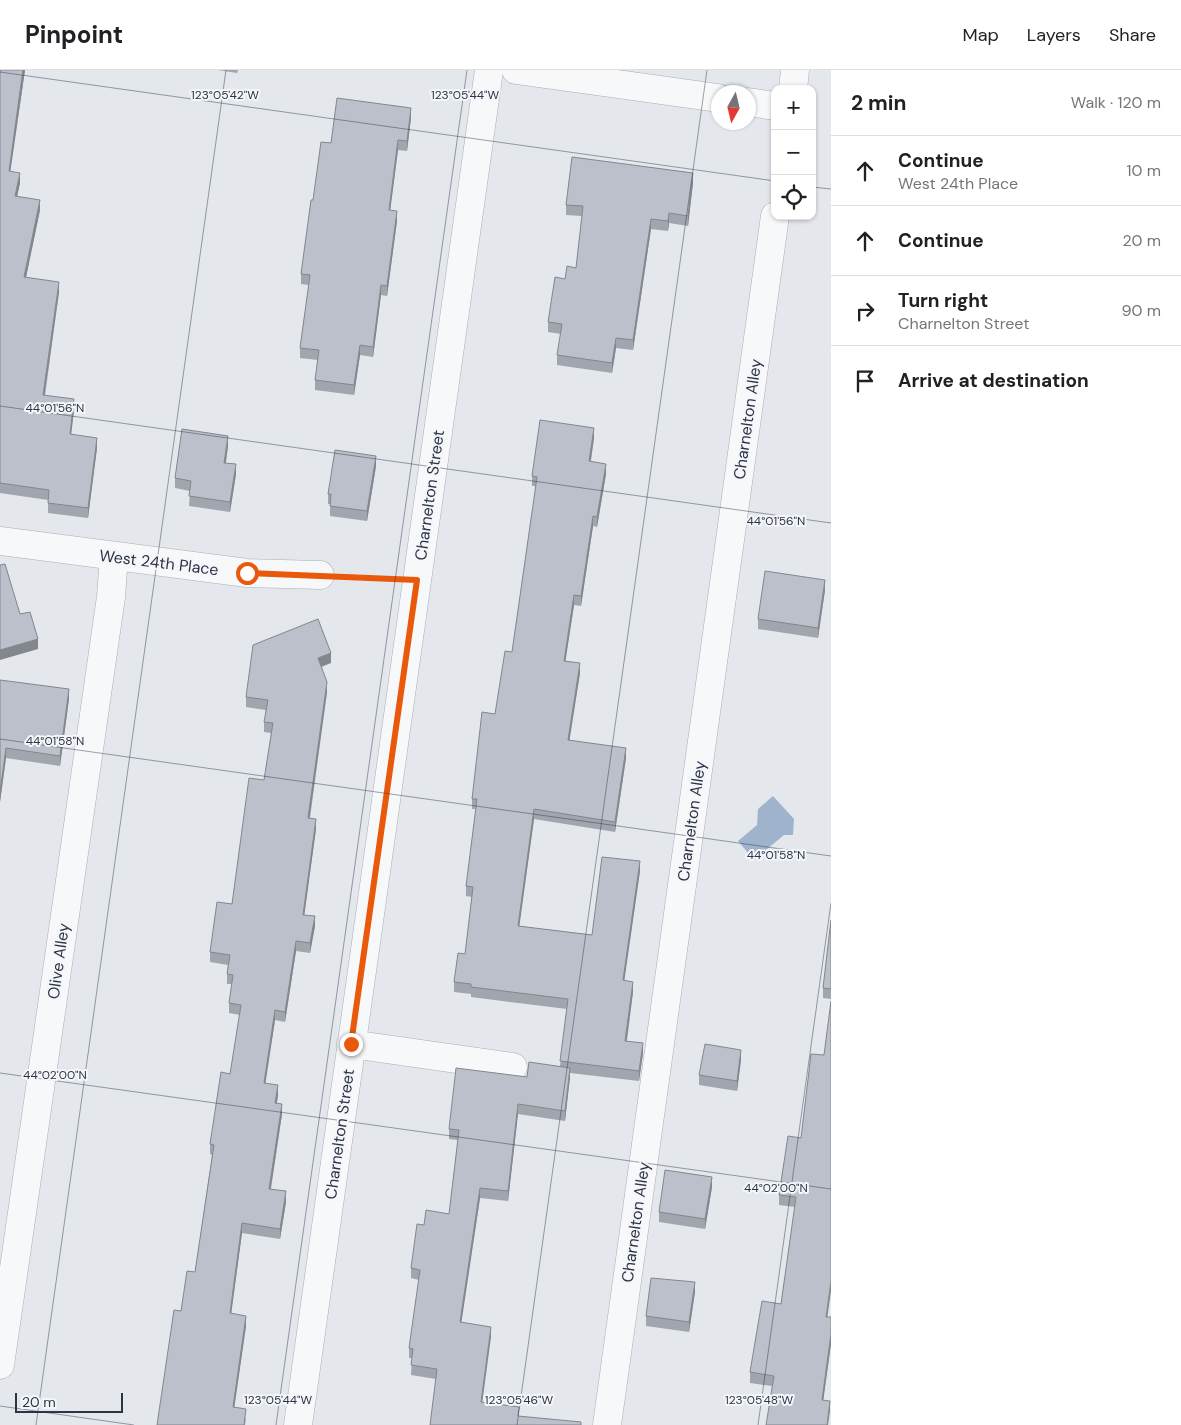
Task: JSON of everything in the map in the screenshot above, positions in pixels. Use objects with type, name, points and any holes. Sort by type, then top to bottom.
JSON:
[{"type":"street","name":"Charnelton Street","points":[[298,1425],[489,70]]},
{"type":"street","points":[[516,70],[711,97]]},
{"type":"street","points":[[793,85],[795,70]]},
{"type":"street","points":[[756,103],[771,105]]},
{"type":"street","name":"Charnelton Alley","points":[[607,1425],[774,220]]},
{"type":"street","name":"West 24th Place","points":[[0,541],[247,573],[320,575]]},
{"type":"street","name":"Olive Alley","points":[[0,1365],[111,597],[114,556]]},
{"type":"street","points":[[351,1044],[513,1067]]},
{"type":"path","points":[[320,575],[417,580]]},
{"type":"water","points":[[773,796],[794,819],[793,835],[784,835],[754,860],[738,841],[757,825],[758,809]]},
{"type":"building","points":[[0,70],[23,70],[9,171],[20,173],[15,196],[40,200],[24,277],[59,282],[43,395],[74,399],[70,434],[97,438],[88,508],[48,503],[49,490],[0,483]]},
{"type":"building","points":[[337,98],[411,108],[407,141],[398,140],[389,210],[397,211],[387,286],[381,285],[373,347],[360,345],[354,385],[315,380],[319,350],[300,348],[310,275],[301,274],[311,200],[313,200],[321,142],[331,143]]},
{"type":"building","points":[[572,157],[693,173],[688,216],[669,213],[668,221],[651,219],[633,340],[616,338],[612,363],[557,355],[562,324],[548,322],[555,277],[565,279],[567,266],[576,268],[583,206],[566,205]]},
{"type":"building","points":[[540,420],[594,428],[589,461],[606,464],[597,517],[593,516],[581,596],[574,595],[564,661],[580,663],[568,740],[626,748],[615,822],[534,809],[518,926],[592,935],[602,857],[640,861],[623,980],[633,982],[625,1041],[643,1043],[639,1071],[560,1061],[568,999],[471,987],[471,984],[454,982],[458,953],[465,954],[473,887],[466,886],[477,799],[472,799],[482,712],[495,714],[505,651],[512,652],[537,477],[532,476]]},
{"type":"building","points":[[182,429],[228,436],[224,463],[236,464],[230,502],[189,496],[191,481],[175,478]]},
{"type":"building","points":[[335,450],[376,456],[367,511],[330,506],[331,494],[328,494]]},
{"type":"building","points":[[5,564],[20,614],[30,612],[38,639],[0,650],[0,565]]},
{"type":"building","points":[[765,571],[825,580],[818,628],[758,619]]},
{"type":"building","points":[[318,619],[331,653],[318,658],[327,682],[308,818],[316,819],[303,915],[315,916],[310,943],[296,941],[285,1012],[275,1010],[264,1083],[278,1085],[275,1103],[282,1104],[269,1189],[286,1191],[280,1229],[242,1223],[230,1313],[246,1316],[233,1407],[246,1409],[244,1425],[157,1425],[174,1310],[181,1311],[187,1271],[195,1272],[214,1145],[210,1144],[221,1072],[230,1074],[241,1005],[229,1003],[233,975],[227,974],[230,955],[210,952],[217,902],[232,904],[249,778],[264,780],[273,723],[264,722],[268,700],[246,697],[253,645]]},
{"type":"building","points":[[0,680],[69,689],[60,756],[6,748],[0,792]]},
{"type":"building","points":[[831,920],[831,989],[823,988]]},
{"type":"building","points":[[831,1001],[831,1281],[826,1317],[831,1317],[831,1334],[822,1400],[830,1401],[827,1425],[766,1425],[774,1376],[750,1372],[762,1301],[781,1304],[796,1197],[779,1195],[788,1136],[801,1138],[811,1054],[824,1055]]},
{"type":"building","points":[[705,1044],[741,1050],[737,1081],[699,1075]]},
{"type":"building","points":[[529,1062],[570,1068],[565,1111],[518,1104],[508,1191],[480,1188],[460,1322],[491,1327],[481,1402],[519,1407],[518,1416],[581,1422],[581,1425],[430,1425],[437,1369],[411,1365],[413,1349],[409,1348],[420,1270],[411,1268],[417,1224],[424,1225],[426,1210],[449,1214],[459,1130],[449,1129],[456,1068],[527,1077]]},
{"type":"building","points":[[665,1170],[712,1177],[705,1219],[659,1212]]},
{"type":"building","points":[[651,1278],[695,1282],[689,1322],[646,1316]]},
{"type":"route","points":[[247,573],[417,580],[351,1044]]}]
